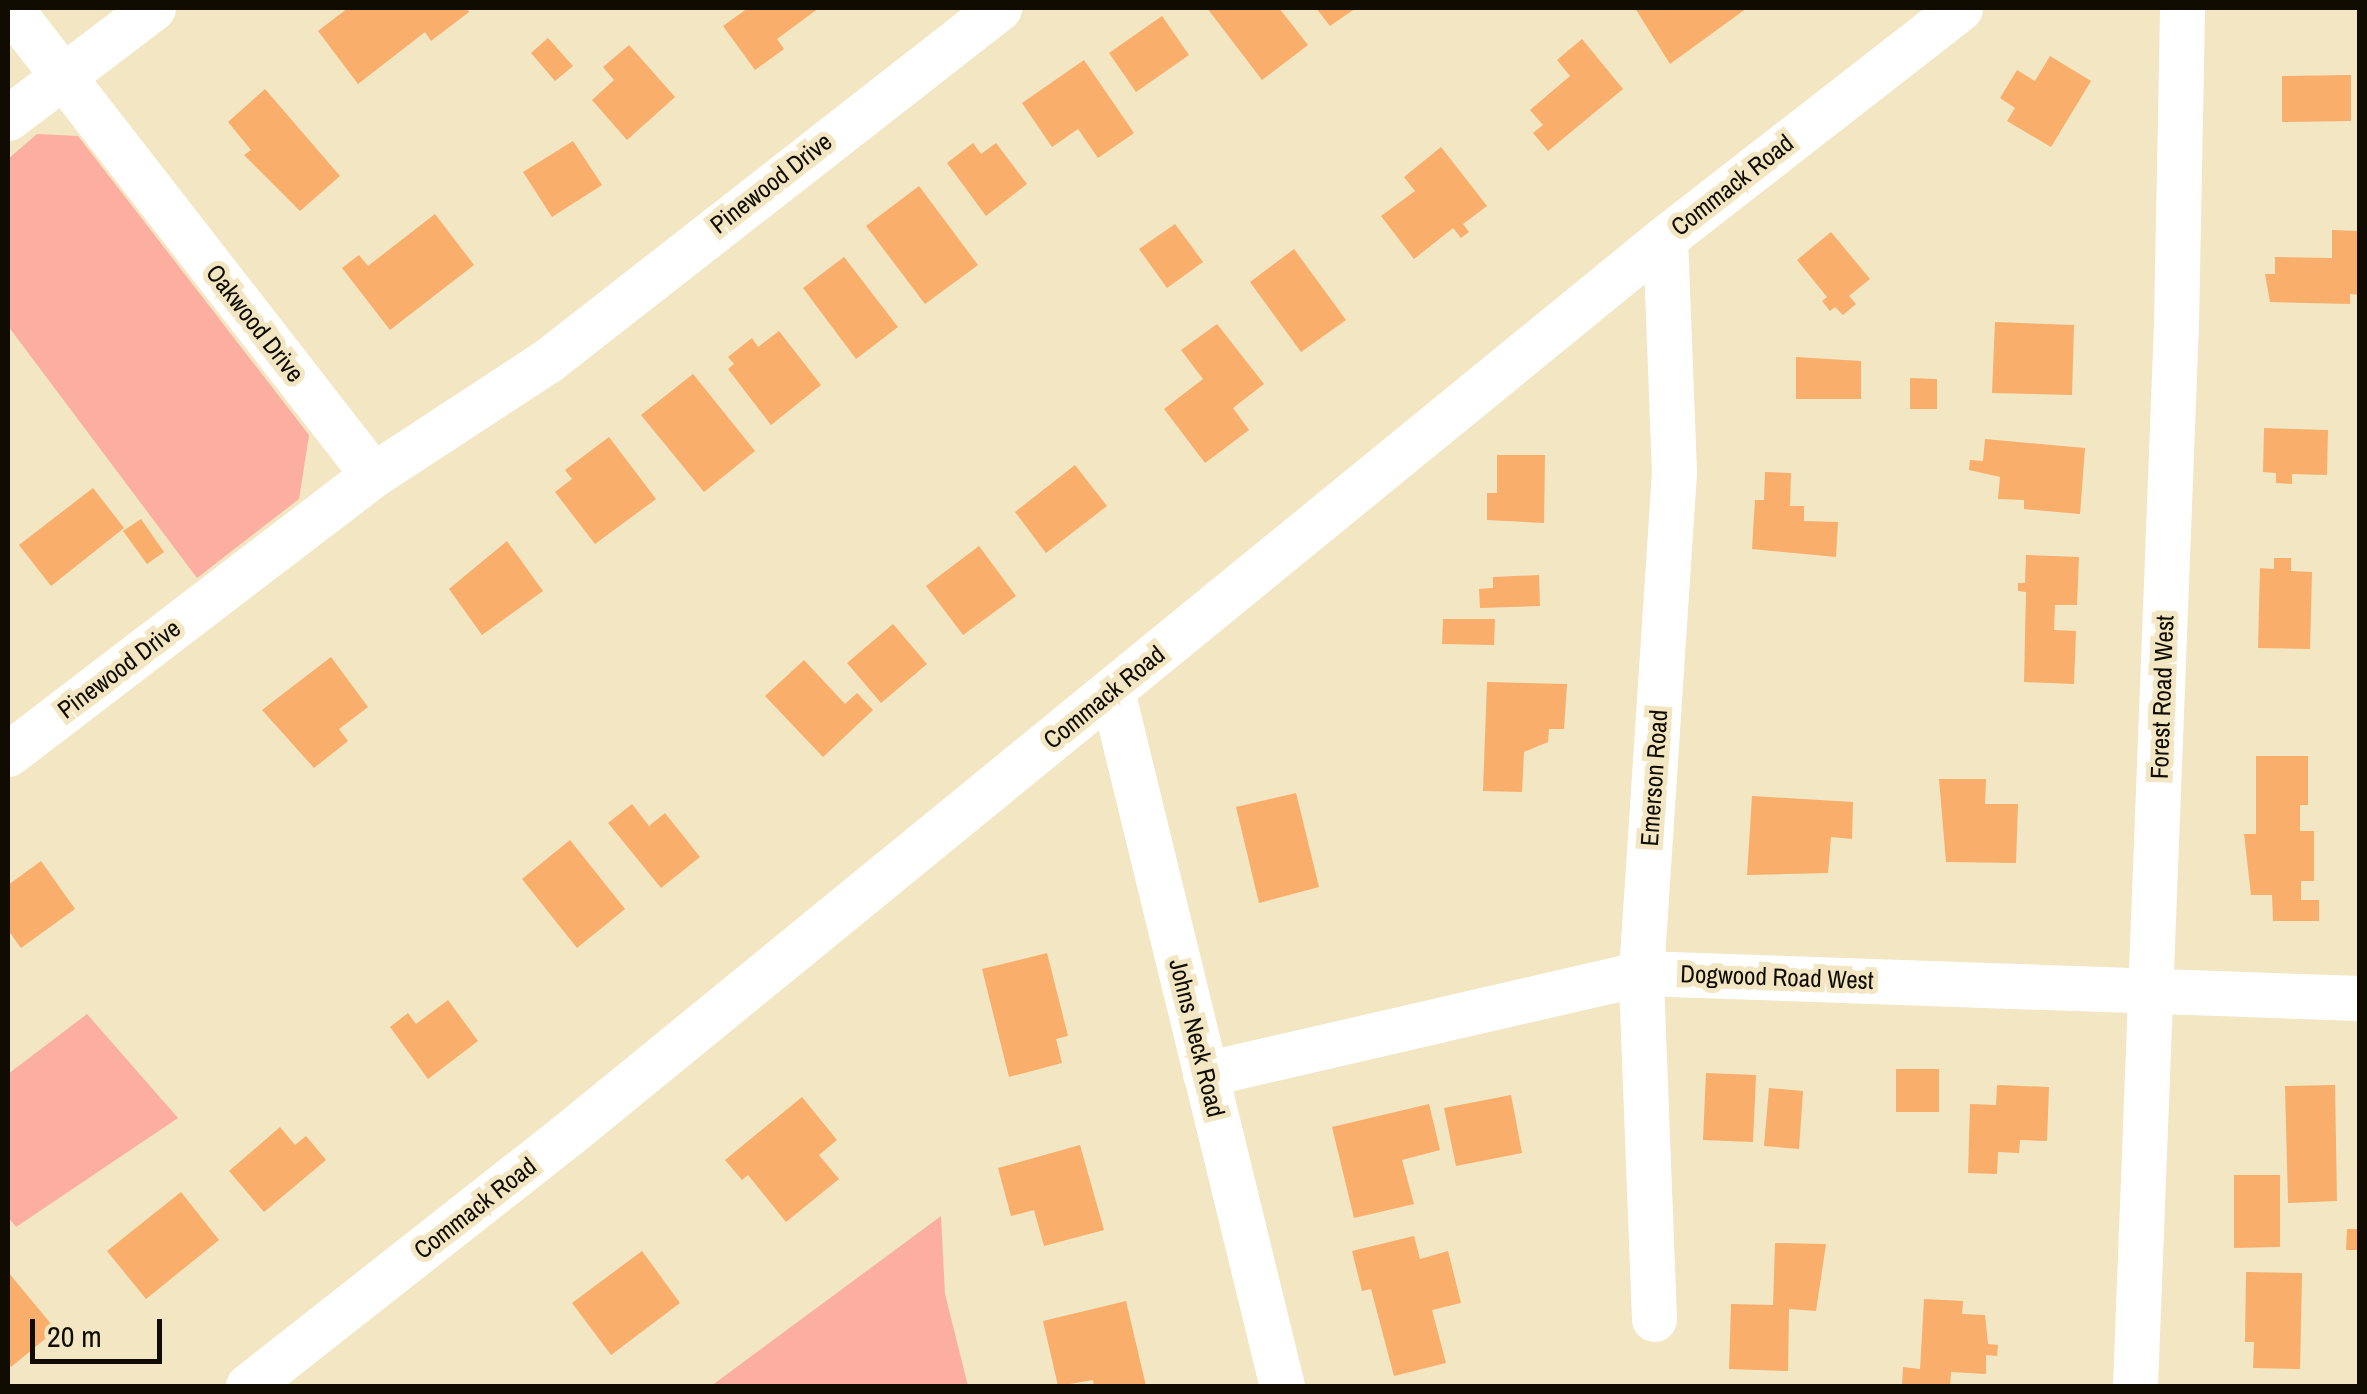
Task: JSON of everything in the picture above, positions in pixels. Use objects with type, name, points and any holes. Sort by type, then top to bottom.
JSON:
[{"type":"street","name":"Oakwood Drive","points":[[10,8],[373,476]]},
{"type":"street","points":[[8,118],[152,8]]},
{"type":"street","name":"Pinewood Drive","points":[[8,754],[373,476],[546,362],[999,8]]},
{"type":"street","name":"Commack Road","points":[[248,1386],[1112,690],[1665,238],[1960,8]]},
{"type":"street","name":"Forest Road West","points":[[2135,1386],[2182,8]]},
{"type":"street","name":"Emerson Road","points":[[1654,1319],[1641,973],[1674,472],[1665,238]]},
{"type":"street","name":"Johns Neck Road","points":[[1112,690],[1282,1386]]},
{"type":"street","name":"Dogwood Road West","points":[[1206,1074],[1641,973],[2360,998]]},
{"type":"shaded area","points":[[37,134],[78,136],[309,435],[299,499],[197,578],[8,326],[8,159]]},
{"type":"shaded area","points":[[87,1014],[178,1118],[16,1227],[8,1217],[8,1074]]},
{"type":"shaded area","points":[[941,1216],[945,1294],[968,1386],[711,1386]]},
{"type":"building","points":[[348,8],[466,8],[469,12],[431,41],[425,32],[358,84],[318,31]]},
{"type":"building","points":[[748,8],[819,8],[777,39],[784,49],[755,70],[723,26]]},
{"type":"building","points":[[1207,8],[1279,8],[1308,45],[1262,80]]},
{"type":"building","points":[[1316,8],[1356,8],[1330,26]]},
{"type":"building","points":[[1635,8],[1747,8],[1670,64]]},
{"type":"building","points":[[1162,16],[1189,55],[1136,92],[1109,53]]},
{"type":"building","points":[[548,38],[573,66],[555,81],[531,53]]},
{"type":"building","points":[[1582,39],[1623,89],[1548,151],[1533,133],[1543,125],[1530,110],[1570,76],[1557,60]]},
{"type":"building","points":[[629,45],[675,97],[627,140],[592,100],[614,80],[603,67]]},
{"type":"building","points":[[2050,56],[2091,81],[2051,147],[2007,121],[2015,108],[2000,98],[2017,70],[2035,81]]},
{"type":"building","points":[[1084,60],[1134,133],[1098,158],[1078,129],[1052,147],[1022,103]]},
{"type":"building","points":[[2351,75],[2351,121],[2282,122],[2282,76]]},
{"type":"building","points":[[265,89],[340,176],[300,211],[244,155],[251,150],[228,122]]},
{"type":"building","points":[[573,141],[602,185],[552,217],[523,172]]},
{"type":"building","points":[[973,143],[981,154],[996,143],[1027,184],[986,216],[947,163]]},
{"type":"building","points":[[1441,147],[1487,206],[1463,224],[1469,232],[1461,238],[1453,228],[1414,259],[1381,216],[1415,191],[1404,177]]},
{"type":"building","points":[[919,186],[978,265],[925,304],[866,226]]},
{"type":"building","points":[[435,214],[474,265],[390,330],[342,268],[359,255],[368,266]]},
{"type":"building","points":[[1175,224],[1203,262],[1167,288],[1139,249]]},
{"type":"building","points":[[2332,230],[2360,231],[2359,295],[2350,294],[2350,304],[2270,302],[2265,274],[2275,274],[2275,257],[2332,258]]},
{"type":"building","points":[[1831,232],[1870,279],[1849,296],[1856,304],[1843,315],[1835,307],[1830,311],[1822,301],[1827,297],[1797,260]]},
{"type":"building","points":[[1294,249],[1346,320],[1301,352],[1250,282]]},
{"type":"building","points":[[844,257],[898,327],[856,359],[803,288]]},
{"type":"building","points":[[1995,322],[2074,325],[2072,395],[1992,393]]},
{"type":"building","points":[[1217,324],[1264,384],[1233,408],[1249,430],[1205,463],[1164,409],[1203,379],[1181,350]]},
{"type":"building","points":[[779,331],[821,385],[771,425],[728,369],[734,364],[728,357],[752,338],[758,347]]},
{"type":"building","points":[[1796,357],[1861,361],[1861,399],[1796,399]]},
{"type":"building","points":[[693,374],[755,451],[704,492],[641,415]]},
{"type":"building","points":[[1910,378],[1937,379],[1937,409],[1910,409]]},
{"type":"building","points":[[2264,428],[2328,430],[2327,475],[2292,474],[2292,484],[2276,483],[2276,473],[2263,472]]},
{"type":"building","points":[[609,437],[656,499],[595,544],[555,492],[572,479],[565,470]]},
{"type":"building","points":[[1985,439],[2085,448],[2080,514],[2024,509],[2024,500],[1998,499],[2000,477],[1969,470],[1970,460],[1983,461]]},
{"type":"building","points":[[1497,455],[1545,455],[1544,523],[1487,520],[1487,493],[1497,493]]},
{"type":"building","points":[[1075,465],[1107,506],[1046,553],[1015,512]]},
{"type":"building","points":[[1765,472],[1791,473],[1790,506],[1804,506],[1804,521],[1838,522],[1836,557],[1752,549],[1755,500],[1764,500]]},
{"type":"building","points":[[93,488],[124,528],[51,586],[19,545]]},
{"type":"building","points":[[141,519],[164,552],[147,564],[123,531]]},
{"type":"building","points":[[507,541],[543,591],[482,635],[449,589]]},
{"type":"building","points":[[979,546],[1016,596],[963,635],[926,586]]},
{"type":"building","points":[[2026,555],[2079,557],[2077,605],[2055,605],[2054,630],[2076,631],[2074,684],[2024,682],[2026,592],[2018,591],[2018,583],[2025,583]]},
{"type":"building","points":[[2274,558],[2291,558],[2291,571],[2312,572],[2310,649],[2258,648],[2260,568],[2274,569]]},
{"type":"building","points":[[1539,575],[1540,606],[1480,608],[1479,589],[1493,588],[1493,577]]},
{"type":"building","points":[[1443,619],[1495,619],[1494,645],[1442,644]]},
{"type":"building","points":[[893,624],[927,664],[881,703],[847,663]]},
{"type":"building","points":[[331,657],[368,707],[339,729],[348,741],[314,768],[262,710]]},
{"type":"building","points":[[804,660],[845,704],[857,693],[873,710],[823,757],[765,696]]},
{"type":"building","points":[[1487,682],[1567,684],[1564,729],[1549,729],[1548,742],[1524,752],[1522,792],[1483,791]]},
{"type":"building","points":[[2256,756],[2308,756],[2308,805],[2300,805],[2300,831],[2314,831],[2314,881],[2301,881],[2301,900],[2319,900],[2319,921],[2273,921],[2272,895],[2251,895],[2244,834],[2256,834]]},
{"type":"building","points":[[1939,779],[1986,779],[1985,804],[2018,804],[2016,863],[1946,862]]},
{"type":"building","points":[[1296,793],[1319,887],[1259,903],[1236,807]]},
{"type":"building","points":[[1752,796],[1853,802],[1852,839],[1831,837],[1828,873],[1747,875]]},
{"type":"building","points":[[632,804],[649,826],[665,813],[700,857],[661,888],[608,823]]},
{"type":"building","points":[[570,840],[625,909],[577,948],[522,879]]},
{"type":"building","points":[[41,861],[75,909],[21,948],[8,930],[8,885]]},
{"type":"building","points":[[1047,953],[1068,1036],[1056,1039],[1062,1063],[1009,1077],[982,969]]},
{"type":"building","points":[[448,1000],[478,1041],[428,1079],[390,1027],[408,1013],[416,1024]]},
{"type":"building","points":[[1896,1069],[1939,1069],[1939,1112],[1896,1112]]},
{"type":"building","points":[[1706,1073],[1756,1075],[1753,1142],[1703,1140]]},
{"type":"building","points":[[1997,1085],[2049,1087],[2047,1141],[2020,1140],[2019,1153],[1998,1152],[1997,1174],[1968,1173],[1970,1104],[1996,1105]]},
{"type":"building","points":[[2335,1085],[2337,1201],[2288,1203],[2285,1086]]},
{"type":"building","points":[[1769,1088],[1803,1091],[1799,1149],[1764,1146]]},
{"type":"building","points":[[1511,1095],[1522,1153],[1456,1166],[1444,1108]]},
{"type":"building","points":[[802,1097],[837,1140],[819,1155],[839,1179],[786,1222],[748,1175],[742,1180],[725,1160]]},
{"type":"building","points":[[1429,1104],[1440,1150],[1402,1160],[1414,1204],[1354,1218],[1332,1127]]},
{"type":"building","points":[[280,1127],[295,1145],[306,1136],[326,1160],[264,1212],[229,1171]]},
{"type":"building","points":[[1080,1145],[1104,1230],[1044,1246],[1034,1210],[1011,1216],[998,1168]]},
{"type":"building","points":[[2234,1175],[2280,1175],[2280,1247],[2234,1248]]},
{"type":"building","points":[[181,1192],[219,1240],[146,1299],[107,1251]]},
{"type":"building","points":[[2347,1229],[2360,1229],[2360,1250],[2346,1250]]},
{"type":"building","points":[[1414,1236],[1420,1259],[1448,1251],[1461,1303],[1432,1310],[1446,1363],[1394,1376],[1371,1289],[1362,1291],[1352,1251]]},
{"type":"building","points":[[1775,1243],[1826,1244],[1816,1311],[1789,1309],[1788,1371],[1729,1369],[1731,1304],[1773,1305]]},
{"type":"building","points":[[642,1251],[680,1303],[611,1355],[572,1303]]},
{"type":"building","points":[[8,1272],[56,1330],[11,1367],[8,1363]]},
{"type":"building","points":[[2246,1272],[2302,1273],[2300,1369],[2253,1368],[2254,1342],[2245,1342]]},
{"type":"building","points":[[1924,1299],[1963,1301],[1962,1314],[1985,1315],[1988,1344],[1998,1345],[1997,1356],[1986,1355],[1986,1374],[1951,1372],[1950,1386],[1902,1386],[1903,1367],[1920,1369]]},
{"type":"building","points":[[1126,1301],[1146,1386],[1094,1386],[1093,1380],[1058,1386],[1043,1321]]}]
